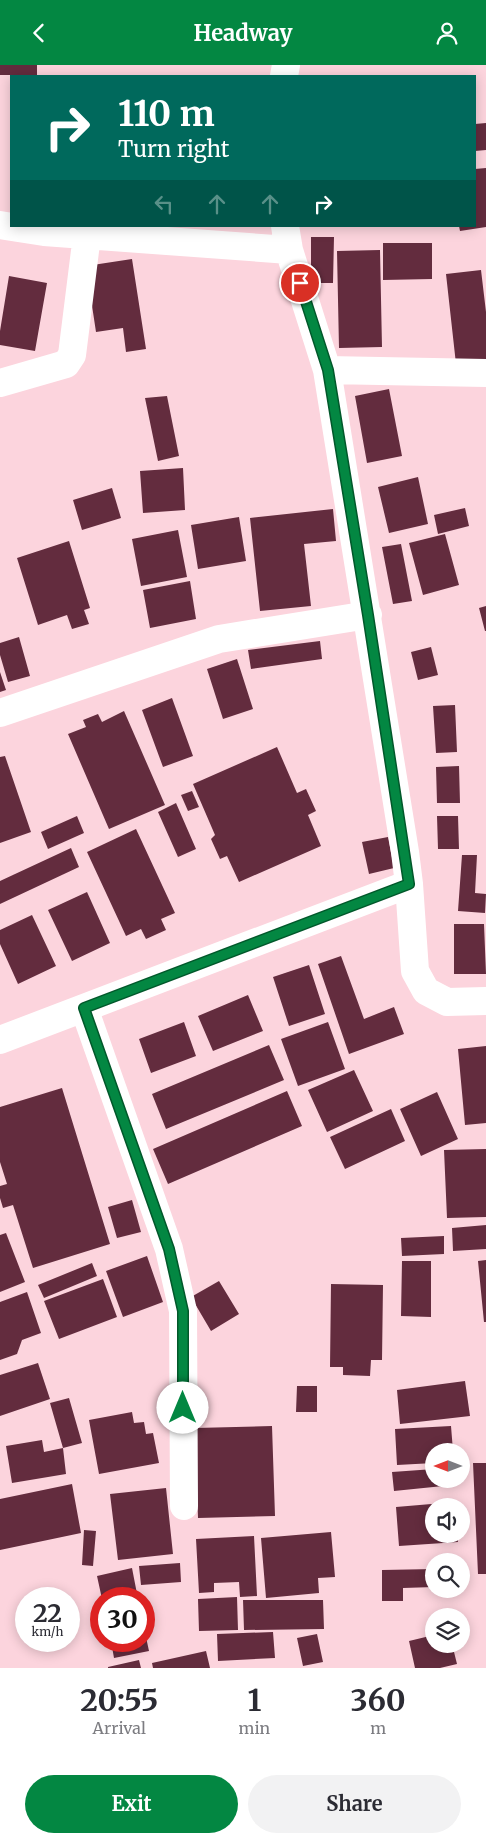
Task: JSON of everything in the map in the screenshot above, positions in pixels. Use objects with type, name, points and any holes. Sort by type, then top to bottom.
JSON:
[{"type":"street","points":[[13,227],[44,232],[87,235],[287,238],[328,370],[409,884],[415,971],[426,991],[447,1002],[486,1001]]},
{"type":"street","points":[[0,383],[66,364],[72,355],[87,235]]},
{"type":"street","points":[[328,370],[486,373]]},
{"type":"street","points":[[0,713],[219,639],[368,615]]},
{"type":"street","points":[[0,1040],[409,884]]},
{"type":"street","points":[[84,1008],[169,1249],[183,1311],[184,1506]]},
{"type":"building","points":[[0,65],[37,65],[37,75],[0,75]]},
{"type":"building","points":[[486,123],[486,150],[476,151],[476,124]]},
{"type":"building","points":[[486,168],[486,227],[460,231],[459,227],[476,227],[476,169]]},
{"type":"building","points":[[311,237],[334,237],[333,283],[311,283]]},
{"type":"building","points":[[383,243],[432,243],[432,279],[383,280]]},
{"type":"building","points":[[380,250],[382,347],[339,348],[337,251]]},
{"type":"building","points":[[132,259],[146,349],[126,352],[123,328],[96,332],[86,266]]},
{"type":"building","points":[[481,270],[486,312],[486,360],[456,364],[446,274]]},
{"type":"building","points":[[9,276],[47,283],[35,351],[0,345],[0,331]]},
{"type":"building","points":[[389,389],[402,456],[367,463],[355,396]]},
{"type":"building","points":[[167,396],[179,456],[158,461],[145,398]]},
{"type":"building","points":[[183,468],[185,510],[143,513],[140,471]]},
{"type":"building","points":[[418,477],[428,524],[389,533],[378,487]]},
{"type":"building","points":[[112,488],[121,518],[82,530],[73,500]]},
{"type":"building","points":[[465,508],[469,526],[438,534],[434,515]]},
{"type":"building","points":[[333,509],[336,541],[304,544],[311,606],[260,611],[250,518]]},
{"type":"building","points":[[239,517],[246,561],[198,569],[191,525]]},
{"type":"building","points":[[178,530],[187,577],[141,586],[132,539]]},
{"type":"building","points":[[445,534],[459,585],[423,595],[409,543]]},
{"type":"building","points":[[69,541],[90,608],[84,610],[89,624],[72,629],[67,615],[38,625],[17,558]]},
{"type":"building","points":[[401,544],[412,601],[393,604],[382,547]]},
{"type":"building","points":[[190,581],[196,619],[150,628],[143,590]]},
{"type":"building","points":[[486,606],[486,631],[485,631],[479,608]]},
{"type":"building","points":[[19,637],[30,676],[8,682],[0,655],[0,643]]},
{"type":"building","points":[[320,641],[322,659],[251,669],[248,650]]},
{"type":"building","points":[[431,647],[438,675],[418,680],[411,652]]},
{"type":"building","points":[[237,659],[253,709],[223,719],[207,669]]},
{"type":"building","points":[[0,672],[6,690],[0,692]]},
{"type":"building","points":[[172,698],[193,756],[163,767],[142,710]]},
{"type":"building","points":[[455,705],[457,752],[436,753],[433,706]]},
{"type":"building","points":[[124,711],[165,805],[109,829],[68,734],[86,727],[83,720],[98,714],[102,722]]},
{"type":"building","points":[[277,747],[297,793],[306,789],[316,811],[308,815],[321,846],[239,882],[227,856],[220,859],[211,839],[215,835],[193,784]]},
{"type":"building","points":[[5,756],[31,832],[0,843],[0,757]]},
{"type":"building","points":[[459,766],[460,803],[437,803],[436,767]]},
{"type":"building","points":[[192,791],[199,807],[188,811],[181,795]]},
{"type":"building","points":[[176,803],[196,849],[178,857],[158,812]]},
{"type":"building","points":[[77,816],[84,833],[48,849],[41,832]]},
{"type":"building","points":[[437,816],[458,816],[459,849],[438,849]]},
{"type":"building","points":[[136,829],[175,913],[161,919],[166,930],[146,939],[141,929],[126,936],[87,852]]},
{"type":"building","points":[[388,837],[394,868],[369,874],[362,842]]},
{"type":"building","points":[[71,848],[79,867],[0,904],[0,881]]},
{"type":"building","points":[[462,855],[477,855],[475,893],[486,894],[485,913],[458,911]]},
{"type":"building","points":[[87,892],[110,943],[72,961],[48,910]]},
{"type":"building","points":[[32,915],[56,966],[18,984],[0,944],[0,930]]},
{"type":"building","points":[[454,924],[484,924],[486,974],[454,974]]},
{"type":"building","points":[[341,956],[364,1019],[394,1007],[404,1034],[349,1054],[318,964]]},
{"type":"building","points":[[309,965],[325,1014],[289,1026],[273,977]]},
{"type":"building","points":[[248,995],[263,1031],[213,1051],[198,1016]]},
{"type":"building","points":[[184,1022],[196,1056],[151,1073],[139,1039]]},
{"type":"building","points":[[328,1022],[345,1069],[298,1086],[281,1039]]},
{"type":"building","points":[[269,1045],[284,1080],[166,1129],[152,1094]]},
{"type":"building","points":[[486,1046],[486,1123],[465,1125],[458,1049]]},
{"type":"building","points":[[354,1070],[373,1111],[327,1132],[308,1090]]},
{"type":"building","points":[[62,1088],[110,1244],[33,1268],[13,1205],[3,1208],[0,1198],[0,1186],[7,1184],[0,1162],[0,1107]]},
{"type":"building","points":[[287,1091],[302,1126],[168,1184],[153,1149]]},
{"type":"building","points":[[437,1092],[458,1139],[421,1156],[400,1109]]},
{"type":"building","points":[[391,1109],[405,1141],[345,1169],[330,1137]]},
{"type":"building","points":[[486,1149],[486,1217],[447,1218],[444,1150]]},
{"type":"building","points":[[132,1200],[141,1232],[117,1238],[108,1207]]},
{"type":"building","points":[[486,1225],[486,1249],[453,1251],[452,1228]]},
{"type":"building","points":[[6,1233],[25,1282],[0,1292],[0,1235]]},
{"type":"building","points":[[444,1236],[444,1254],[402,1256],[401,1238]]},
{"type":"building","points":[[147,1256],[163,1302],[123,1317],[106,1271]]},
{"type":"building","points":[[486,1260],[486,1322],[484,1322],[478,1261]]},
{"type":"building","points":[[402,1261],[431,1261],[431,1317],[401,1316]]},
{"type":"building","points":[[92,1263],[97,1276],[44,1298],[38,1285]]},
{"type":"building","points":[[103,1279],[117,1317],[59,1339],[44,1301]]},
{"type":"building","points":[[219,1281],[239,1314],[211,1331],[191,1297]]},
{"type":"building","points":[[331,1284],[383,1285],[382,1360],[371,1360],[370,1376],[343,1375],[343,1367],[330,1367]]},
{"type":"building","points":[[27,1292],[41,1333],[22,1340],[17,1354],[0,1360],[0,1302]]},
{"type":"building","points":[[38,1363],[50,1399],[0,1416],[0,1375]]},
{"type":"building","points":[[465,1381],[470,1416],[400,1424],[397,1390]]},
{"type":"building","points":[[297,1386],[317,1386],[317,1412],[296,1412]]},
{"type":"building","points":[[69,1398],[82,1443],[63,1448],[50,1403]]},
{"type":"building","points":[[132,1412],[134,1423],[144,1422],[146,1434],[153,1433],[159,1463],[99,1474],[89,1420]]},
{"type":"building","points":[[272,1426],[275,1516],[198,1518],[195,1428]]},
{"type":"building","points":[[451,1426],[452,1443],[425,1443],[425,1463],[397,1465],[395,1429]]},
{"type":"building","points":[[42,1440],[44,1452],[63,1448],[66,1474],[12,1483],[6,1446]]},
{"type":"building","points":[[473,1463],[486,1463],[486,1574],[478,1574]]},
{"type":"building","points":[[425,1470],[425,1488],[394,1491],[392,1472]]},
{"type":"building","points":[[72,1484],[81,1533],[0,1550],[0,1499]]},
{"type":"building","points":[[166,1488],[173,1554],[118,1560],[110,1494]]},
{"type":"building","points":[[425,1505],[425,1543],[443,1543],[399,1546],[396,1507]]},
{"type":"building","points":[[84,1530],[96,1531],[93,1566],[82,1565]]},
{"type":"building","points":[[331,1532],[335,1577],[318,1578],[319,1593],[266,1598],[261,1538]]},
{"type":"building","points":[[254,1536],[257,1596],[240,1597],[239,1582],[214,1583],[214,1592],[199,1593],[196,1539]]},
{"type":"building","points":[[180,1563],[181,1582],[141,1585],[139,1566]]},
{"type":"building","points":[[132,1568],[136,1587],[99,1587],[97,1576]]},
{"type":"building","points":[[425,1569],[425,1587],[403,1588],[403,1601],[382,1601],[382,1570]]},
{"type":"building","points":[[237,1597],[238,1630],[199,1631],[198,1599]]},
{"type":"building","points":[[243,1600],[323,1600],[324,1629],[244,1630]]},
{"type":"building","points":[[273,1632],[275,1658],[218,1661],[217,1634]]},
{"type":"building","points":[[317,1634],[323,1662],[303,1666],[297,1638]]},
{"type":"building","points":[[425,1637],[425,1653],[454,1653],[457,1664],[440,1668],[415,1668],[409,1641]]},
{"type":"building","points":[[206,1651],[210,1668],[153,1668],[152,1663]]},
{"type":"building","points":[[113,1652],[144,1652],[114,1658]]},
{"type":"building","points":[[139,1660],[141,1668],[108,1668],[108,1667]]},
{"type":"route","points":[[183,1408],[183,1311],[169,1249],[84,1008],[409,884],[328,370],[300,283]]}]
